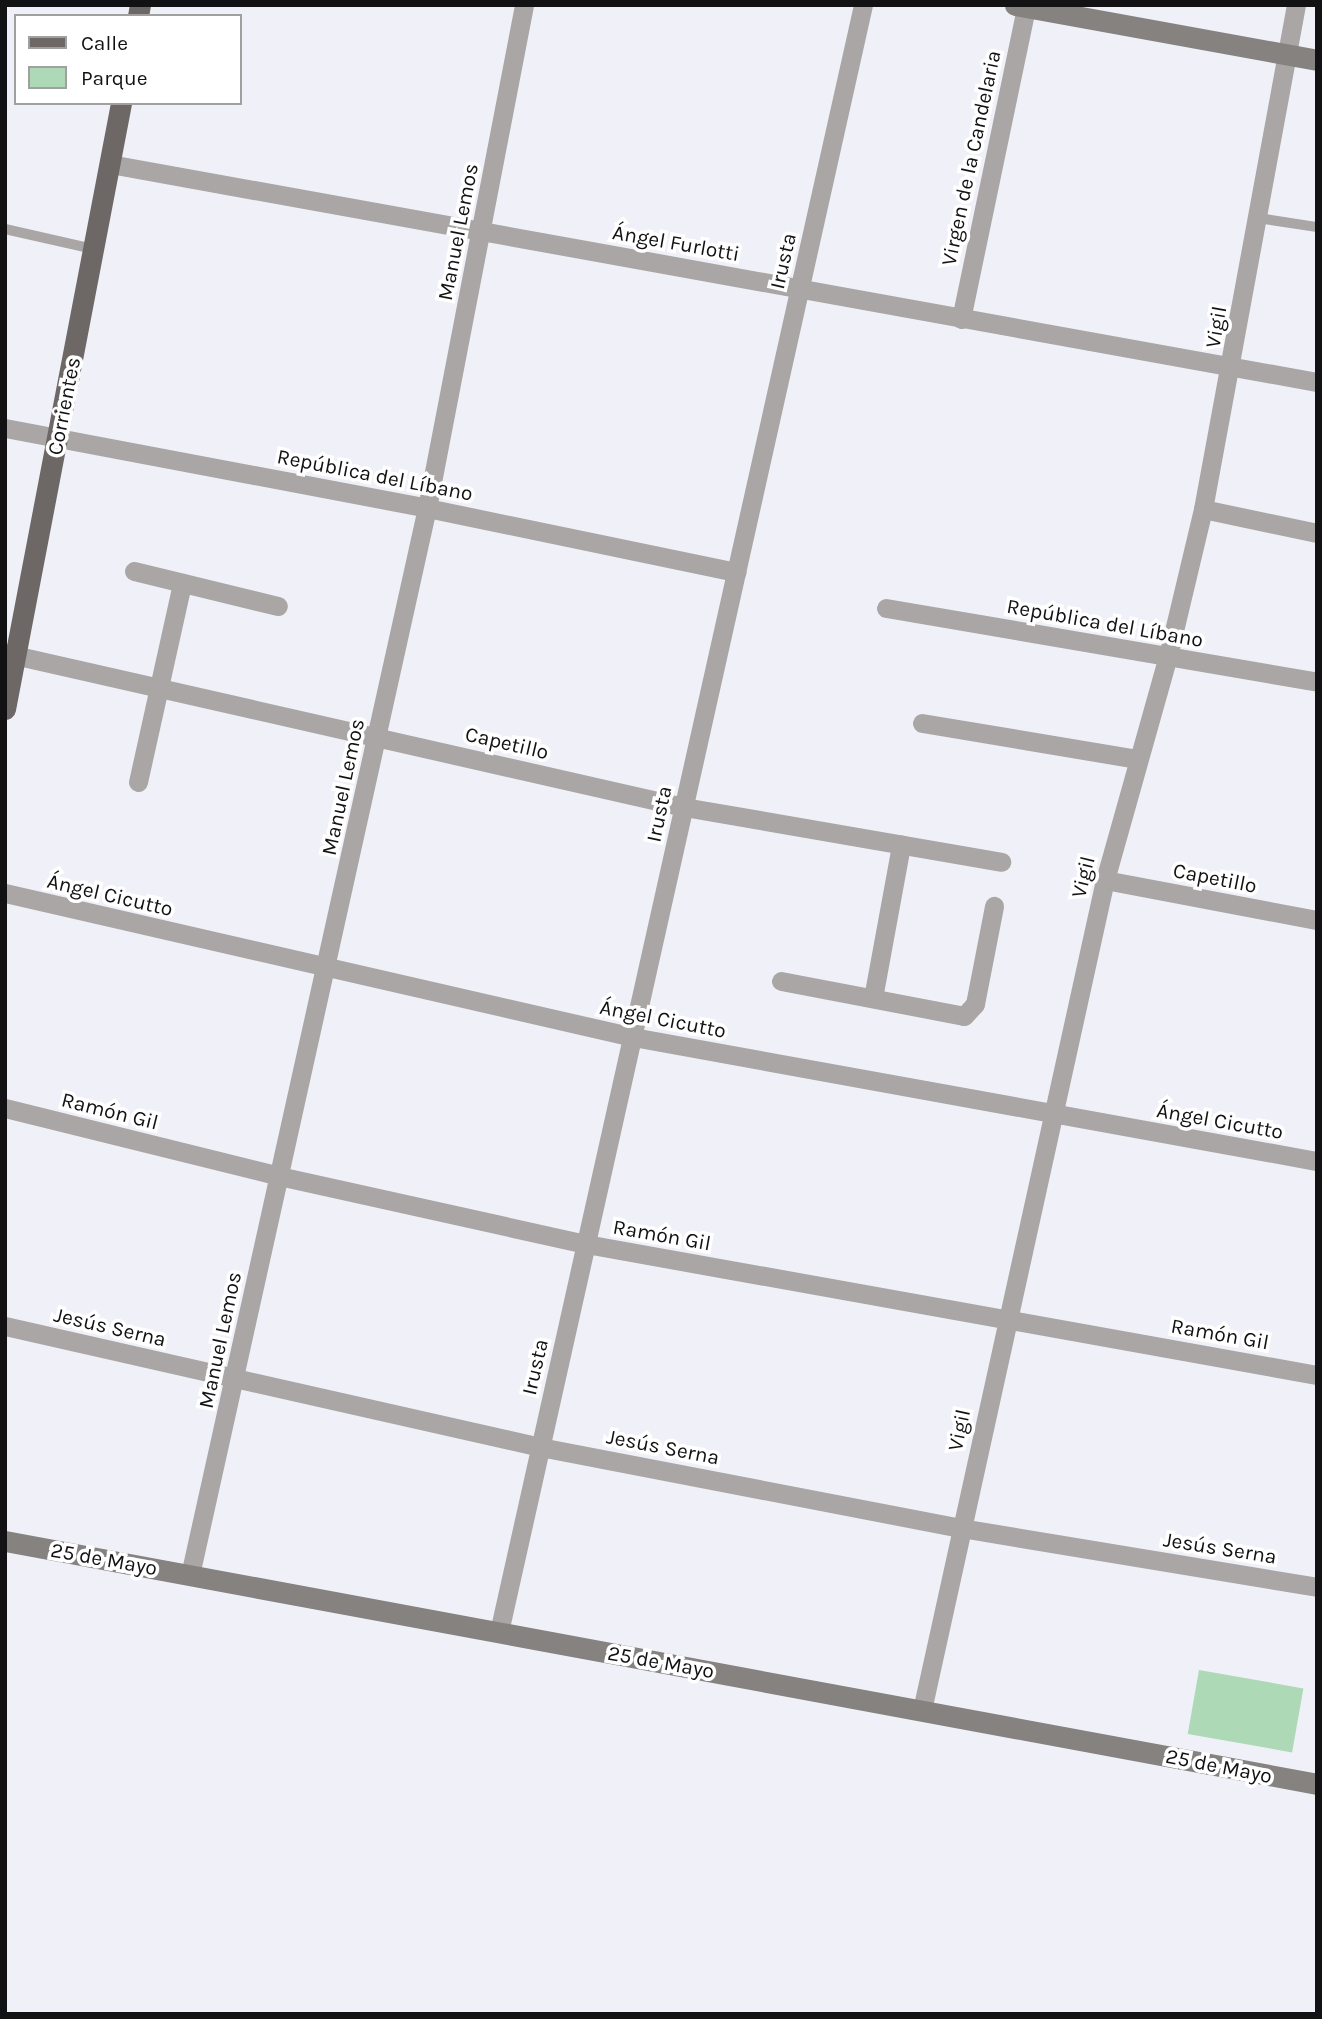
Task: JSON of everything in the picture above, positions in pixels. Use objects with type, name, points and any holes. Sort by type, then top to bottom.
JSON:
[{"type":"main road","name":"Corrientes","points":[[5,709],[11,654],[58,438],[121,105]]},
{"type":"street","name":"Manuel Lemos","points":[[190,1575],[327,970],[427,508],[524,5]]},
{"type":"street","name":"Irusta","points":[[499,1632],[863,5]]},
{"type":"street","name":"Vigil","points":[[922,1710],[1105,880],[1168,656],[1203,509],[1232,367],[1296,5]]},
{"type":"street","points":[[1021,6],[1317,60]]},
{"type":"street","name":"Virgen de la Candelaria","points":[[961,318],[1021,6]]},
{"type":"street","name":"Ángel Furlotti","points":[[110,164],[1317,382]]},
{"type":"street","name":"República del Líbano","points":[[5,428],[427,508],[736,572]]},
{"type":"street","points":[[1203,509],[1317,534]]},
{"type":"street","points":[[134,571],[278,606]]},
{"type":"street","points":[[138,782],[182,583]]},
{"type":"street","name":"República del Líbano","points":[[886,608],[1317,682]]},
{"type":"street","name":"Capetillo","points":[[11,654],[684,807],[1001,862]]},
{"type":"street","points":[[922,723],[1138,759]]},
{"type":"street","points":[[873,998],[901,845]]},
{"type":"street","name":"Capetillo","points":[[1105,880],[1317,920]]},
{"type":"street","name":"Ángel Cicutto","points":[[5,893],[327,970],[633,1037],[1317,1161]]},
{"type":"street","points":[[782,981],[964,1016],[975,1004],[994,906]]},
{"type":"street","name":"Ramón Gil","points":[[5,1108],[279,1176],[586,1244],[1317,1375]]},
{"type":"street","name":"Jesús Serna","points":[[5,1326],[234,1380],[540,1447],[961,1528],[1317,1587]]},
{"type":"street","name":"25 de Mayo","points":[[5,1541],[1317,1784]]},
{"type":"lane","points":[[1258,218],[1317,227]]},
{"type":"lane","points":[[5,229],[93,249]]},
{"type":"green space","points":[[1199,1670],[1303,1688],[1292,1752],[1188,1734]]}]
